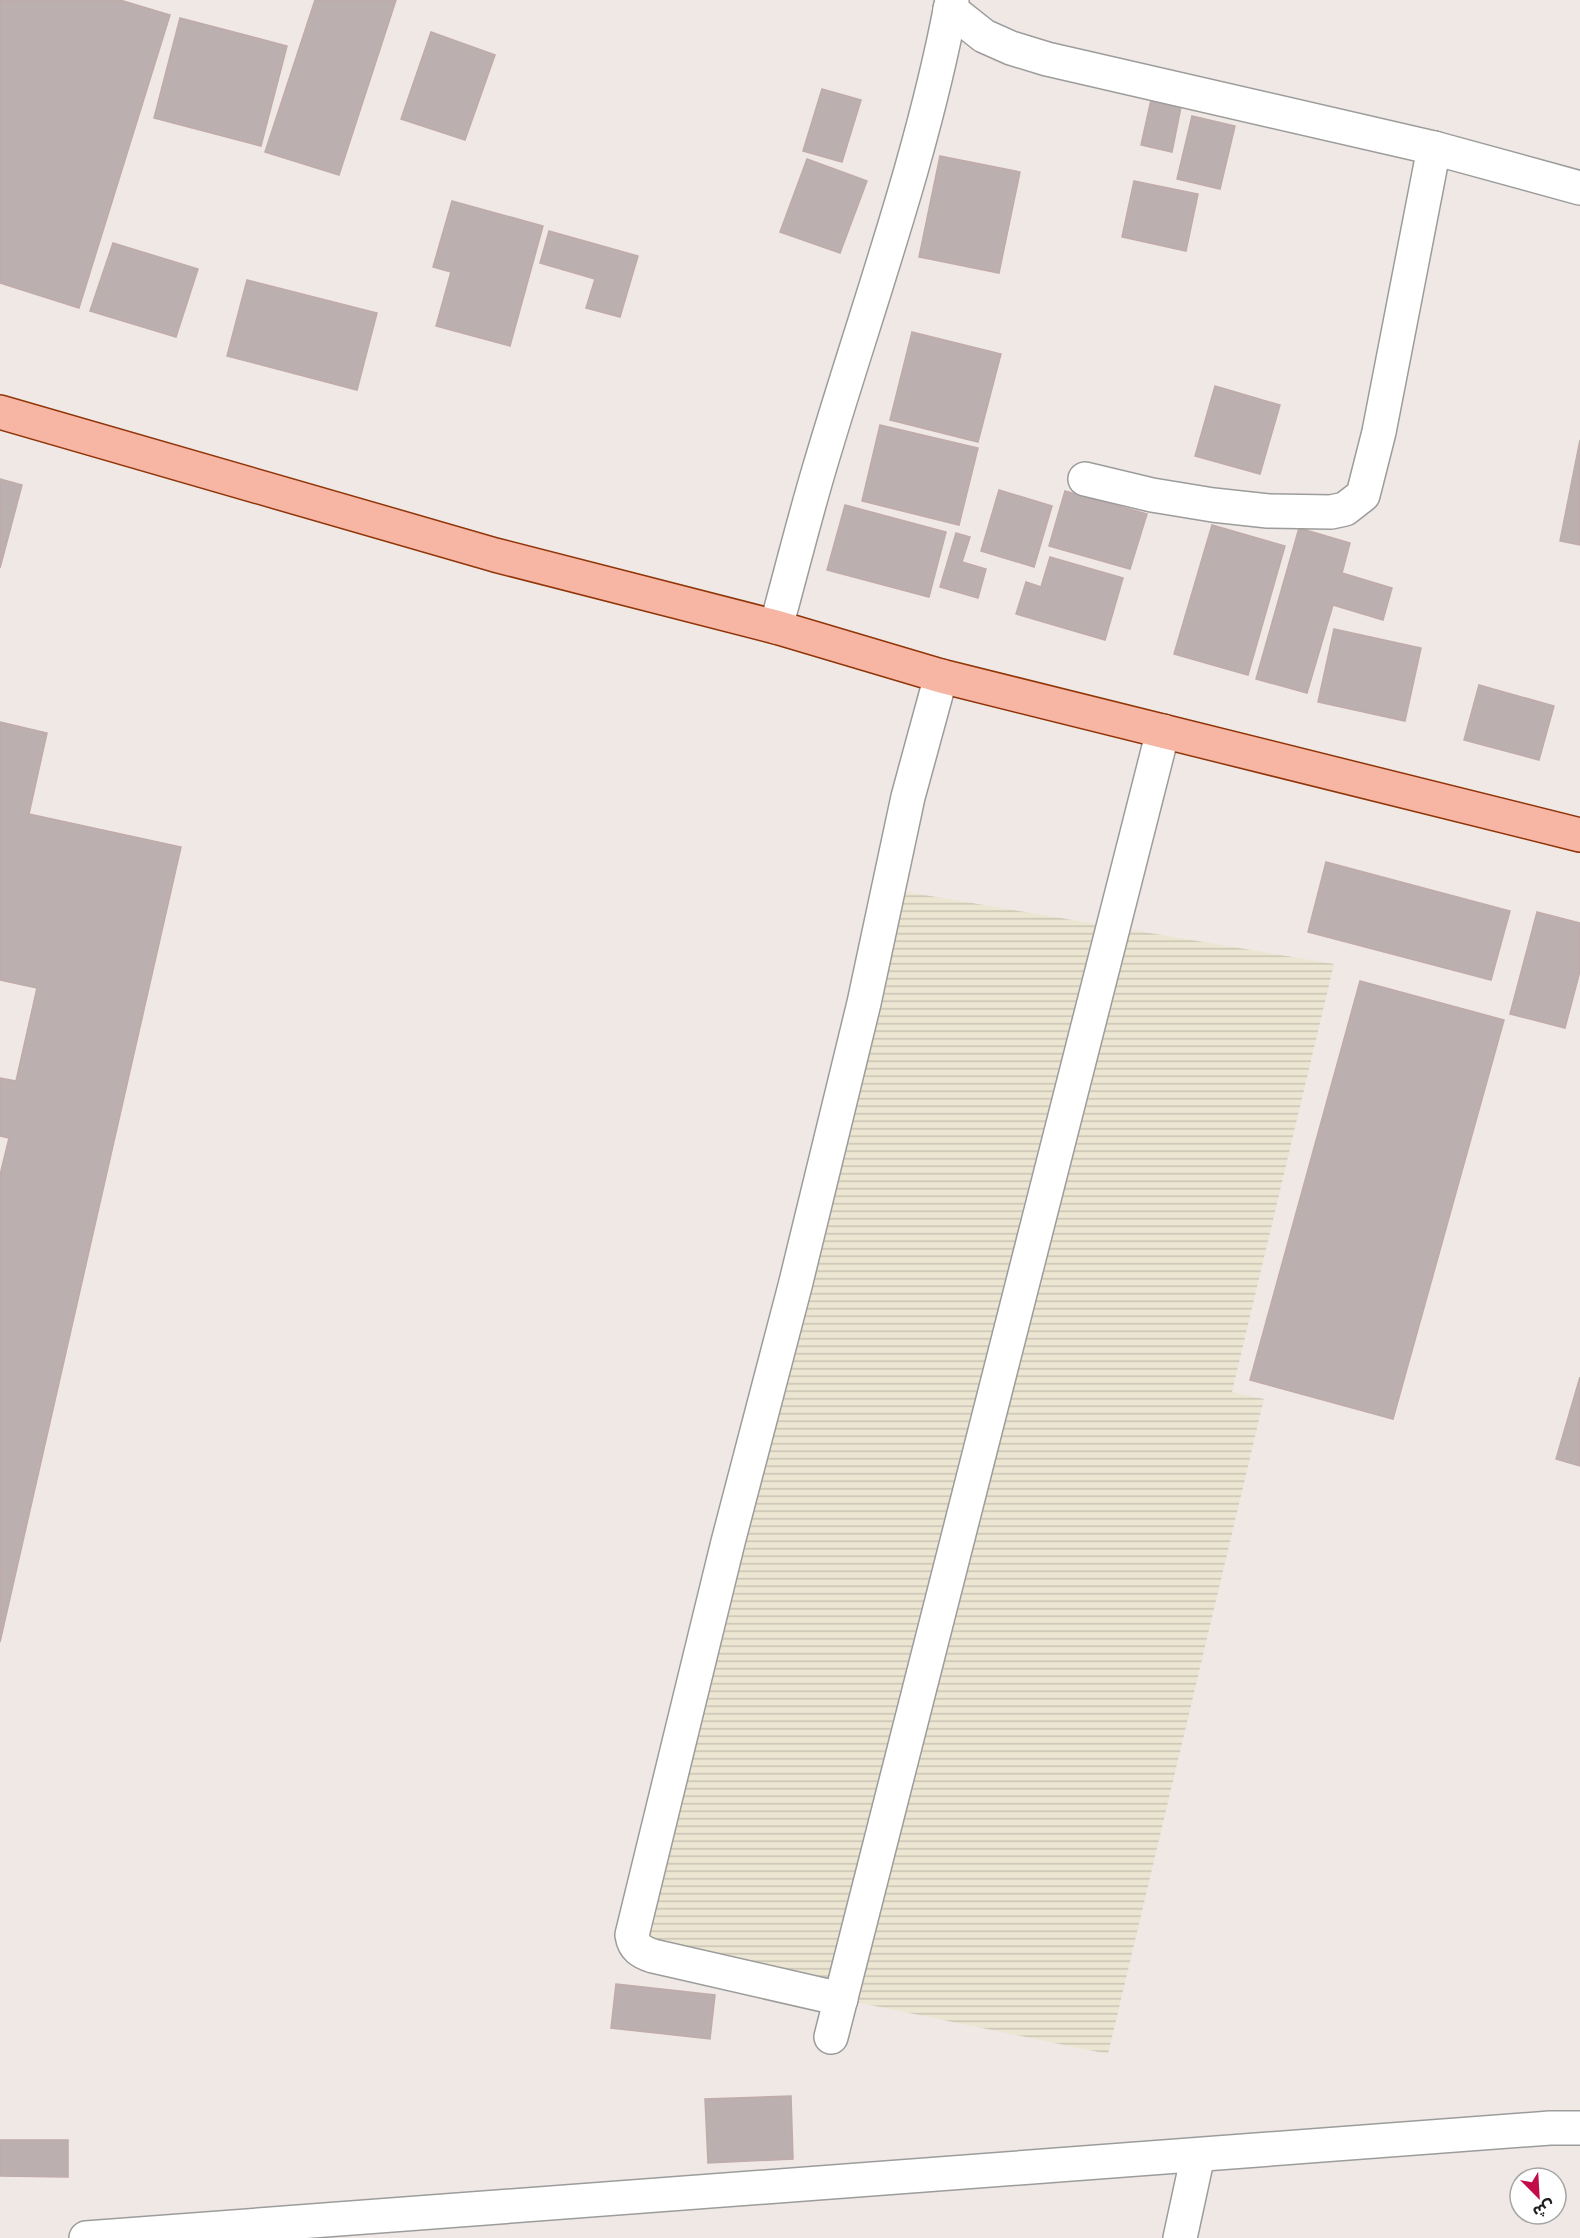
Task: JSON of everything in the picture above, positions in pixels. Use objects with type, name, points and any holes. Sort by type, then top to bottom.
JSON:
[{"type":"main road","points":[[0,412],[495,555],[776,627],[941,676],[1580,835]]},
{"type":"street","points":[[951,4],[984,36],[1029,54],[1085,69],[1434,148],[1580,188]]},
{"type":"street","points":[[776,627],[818,473],[904,196],[951,4]]},
{"type":"street","points":[[1085,479],[1183,500],[1268,511],[1331,512],[1346,509],[1364,495],[1379,432],[1434,148]]},
{"type":"street","points":[[841,1999],[653,1956],[638,1949],[633,1942],[632,1935],[728,1542],[798,1275],[864,1003],[909,797],[941,676]]},
{"type":"street","points":[[831,2037],[1163,731]]},
{"type":"street","points":[[86,2238],[1526,2130],[1580,2128]]},
{"type":"street","points":[[1180,2238],[1198,2155]]},
{"type":"shaded area","points":[[889,889],[1334,964],[1232,1392],[1264,1399],[1108,2054],[841,1999],[645,1954],[728,1542]]},
{"type":"building","points":[[0,0],[120,0],[170,15],[79,308],[0,283]]},
{"type":"building","points":[[315,0],[396,0],[339,175],[265,152]]},
{"type":"building","points":[[180,18],[287,46],[261,146],[154,118]]},
{"type":"building","points":[[431,32],[495,55],[465,140],[401,119]]},
{"type":"building","points":[[822,89],[861,100],[842,162],[803,151]]},
{"type":"building","points":[[1151,100],[1181,107],[1172,152],[1141,145]]},
{"type":"building","points":[[1192,116],[1235,126],[1220,189],[1177,179]]},
{"type":"building","points":[[940,156],[1020,172],[999,273],[919,257]]},
{"type":"building","points":[[807,159],[867,181],[840,253],[780,232]]},
{"type":"building","points":[[1134,181],[1198,194],[1186,251],[1122,237]]},
{"type":"building","points":[[452,201],[543,226],[510,346],[436,326],[451,272],[433,267]]},
{"type":"building","points":[[549,231],[638,256],[620,317],[586,308],[595,279],[540,263]]},
{"type":"building","points":[[113,243],[198,269],[176,337],[90,311]]},
{"type":"building","points":[[247,280],[377,313],[357,390],[227,356]]},
{"type":"building","points":[[912,332],[1001,354],[978,442],[890,420]]},
{"type":"building","points":[[1215,386],[1280,405],[1260,474],[1195,456]]},
{"type":"building","points":[[880,425],[978,448],[959,525],[862,501]]},
{"type":"building","points":[[1580,440],[1580,545],[1560,541]]},
{"type":"building","points":[[0,479],[22,485],[0,568]]},
{"type":"building","points":[[999,490],[1052,506],[1034,567],[981,551]]},
{"type":"building","points":[[1065,491],[1147,514],[1130,569],[1049,546]]},
{"type":"building","points":[[845,505],[946,532],[929,597],[827,570]]},
{"type":"building","points":[[1212,525],[1285,546],[1248,675],[1174,654]]},
{"type":"building","points":[[1299,528],[1350,543],[1342,573],[1392,588],[1383,620],[1333,605],[1307,693],[1256,679]]},
{"type":"building","points":[[956,533],[970,537],[962,562],[986,569],[978,598],[940,587]]},
{"type":"building","points":[[1050,557],[1123,578],[1105,640],[1016,614],[1026,582],[1041,587]]},
{"type":"building","points":[[1334,629],[1421,648],[1405,721],[1318,702]]},
{"type":"building","points":[[1479,685],[1554,706],[1539,760],[1464,740]]},
{"type":"building","points":[[0,722],[47,733],[29,814],[181,847],[0,1642],[0,1175],[9,1138],[0,1136],[0,1078],[16,1081],[37,988],[0,980]]},
{"type":"building","points":[[1326,862],[1510,911],[1491,980],[1308,932]]},
{"type":"building","points":[[1537,912],[1580,923],[1580,971],[1565,1028],[1510,1014]]},
{"type":"building","points":[[1360,981],[1504,1020],[1393,1419],[1250,1380]]},
{"type":"building","points":[[1580,1377],[1580,1466],[1556,1459]]},
{"type":"building","points":[[616,1984],[715,1995],[710,2039],[611,2028]]},
{"type":"building","points":[[791,2096],[793,2159],[708,2163],[705,2099]]},
{"type":"building","points":[[0,2140],[68,2140],[68,2177],[0,2176]]}]
